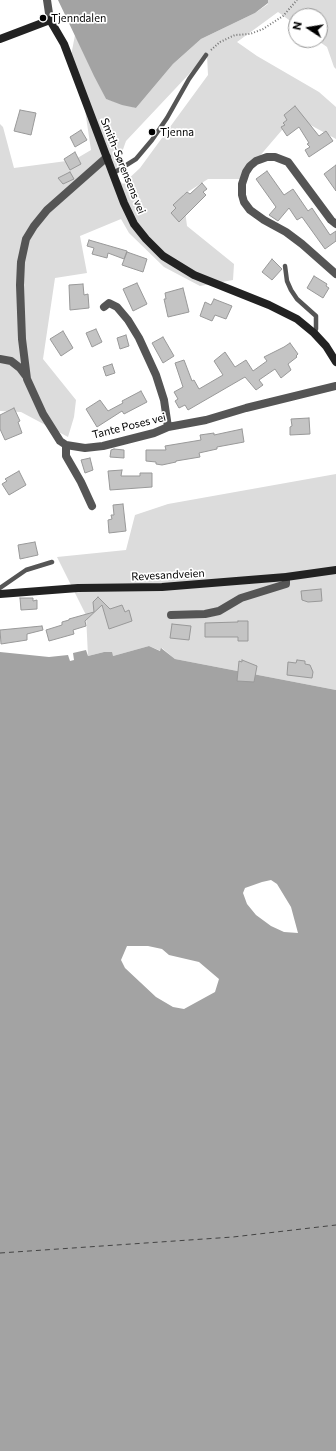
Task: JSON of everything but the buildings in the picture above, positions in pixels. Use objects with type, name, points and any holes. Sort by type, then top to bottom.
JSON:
[{"type":"main road","points":[[0,39],[50,20]]},
{"type":"main road","name":"Smith-Sørensens vei","points":[[50,20],[64,44],[124,203],[134,224],[146,239],[163,256],[194,275],[285,312],[297,319],[314,333],[326,346],[336,362]]},
{"type":"main road","name":"Revesandveien","points":[[0,594],[78,588],[162,587],[286,577],[336,570]]},
{"type":"street","points":[[47,0],[50,20]]},
{"type":"street","points":[[27,378],[22,339],[20,285],[21,262],[26,239],[47,210],[107,157]]},
{"type":"street","points":[[336,224],[331,220],[288,162],[275,157],[267,157],[256,161],[250,166],[242,184],[242,195],[244,202],[250,210],[264,220],[286,232],[336,274]]},
{"type":"street","points":[[104,307],[109,303],[117,307],[128,320],[139,338],[156,375],[164,400],[168,428]]},
{"type":"street","points":[[0,359],[11,361],[20,368],[27,378],[43,414],[55,435],[66,445],[66,456],[81,482],[92,506]]},
{"type":"street","name":"Tante Poses vei","points":[[66,445],[85,448],[103,446],[168,428],[206,420],[246,408],[336,386]]},
{"type":"street","points":[[171,615],[205,614],[219,611],[241,598],[286,584],[286,577]]},
{"type":"lane","points":[[112,174],[136,159],[152,140],[167,118],[189,79],[206,55]]},
{"type":"lane","points":[[285,266],[290,290],[297,299],[316,316],[316,329],[314,333]]},
{"type":"lane","points":[[0,588],[26,570],[52,562]]},
{"type":"path","points":[[206,55],[220,42],[235,35],[250,34],[263,29],[283,16],[298,0]]},
{"type":"shaded area","name":"Tjenna","points":[[58,0],[268,0],[268,3],[255,13],[201,39],[173,64],[136,108],[106,99]]},
{"type":"shaded area","points":[[268,0],[336,0],[336,69],[327,48],[328,8],[288,8],[288,19],[278,12],[237,42],[257,56],[319,92],[336,107],[336,139],[294,116],[240,179],[208,179],[183,195],[187,226],[234,264],[233,280],[200,286],[164,267],[129,233],[121,219],[80,236],[87,273],[55,278],[43,359],[76,400],[74,417],[68,437],[21,412],[0,411],[0,124],[3,127],[14,168],[74,160],[91,150],[82,90],[70,61],[75,35],[106,99],[136,108],[173,64],[201,39],[255,13],[268,4]],"holes":[[[207,55],[208,75],[140,168],[123,184],[114,175],[126,141]]]},
{"type":"shaded area","points":[[336,474],[336,690],[175,659],[162,648],[161,651],[149,646],[113,656],[104,652],[88,656],[86,615],[57,557],[126,550],[135,515],[168,504]]},
{"type":"shaded area","points":[[149,646],[160,651],[161,648],[175,659],[336,690],[336,1451],[0,1451],[0,652],[49,657],[68,655],[70,661],[74,660],[73,653],[86,650],[88,656],[104,652],[112,652],[113,656]],"holes":[[[271,880],[277,884],[291,907],[298,933],[284,932],[271,926],[256,915],[247,904],[243,893],[245,888]],[[127,946],[148,946],[162,949],[169,955],[199,962],[219,979],[215,992],[184,1009],[173,1007],[156,997],[125,968],[121,960]]]},
{"type":"ferry route","points":[[0,1253],[233,1237],[336,1225]]},
{"type":"place","name":"Tjenndalen","points":[[43,18]]},
{"type":"place","name":"Tjenna","points":[[152,132]]}]
